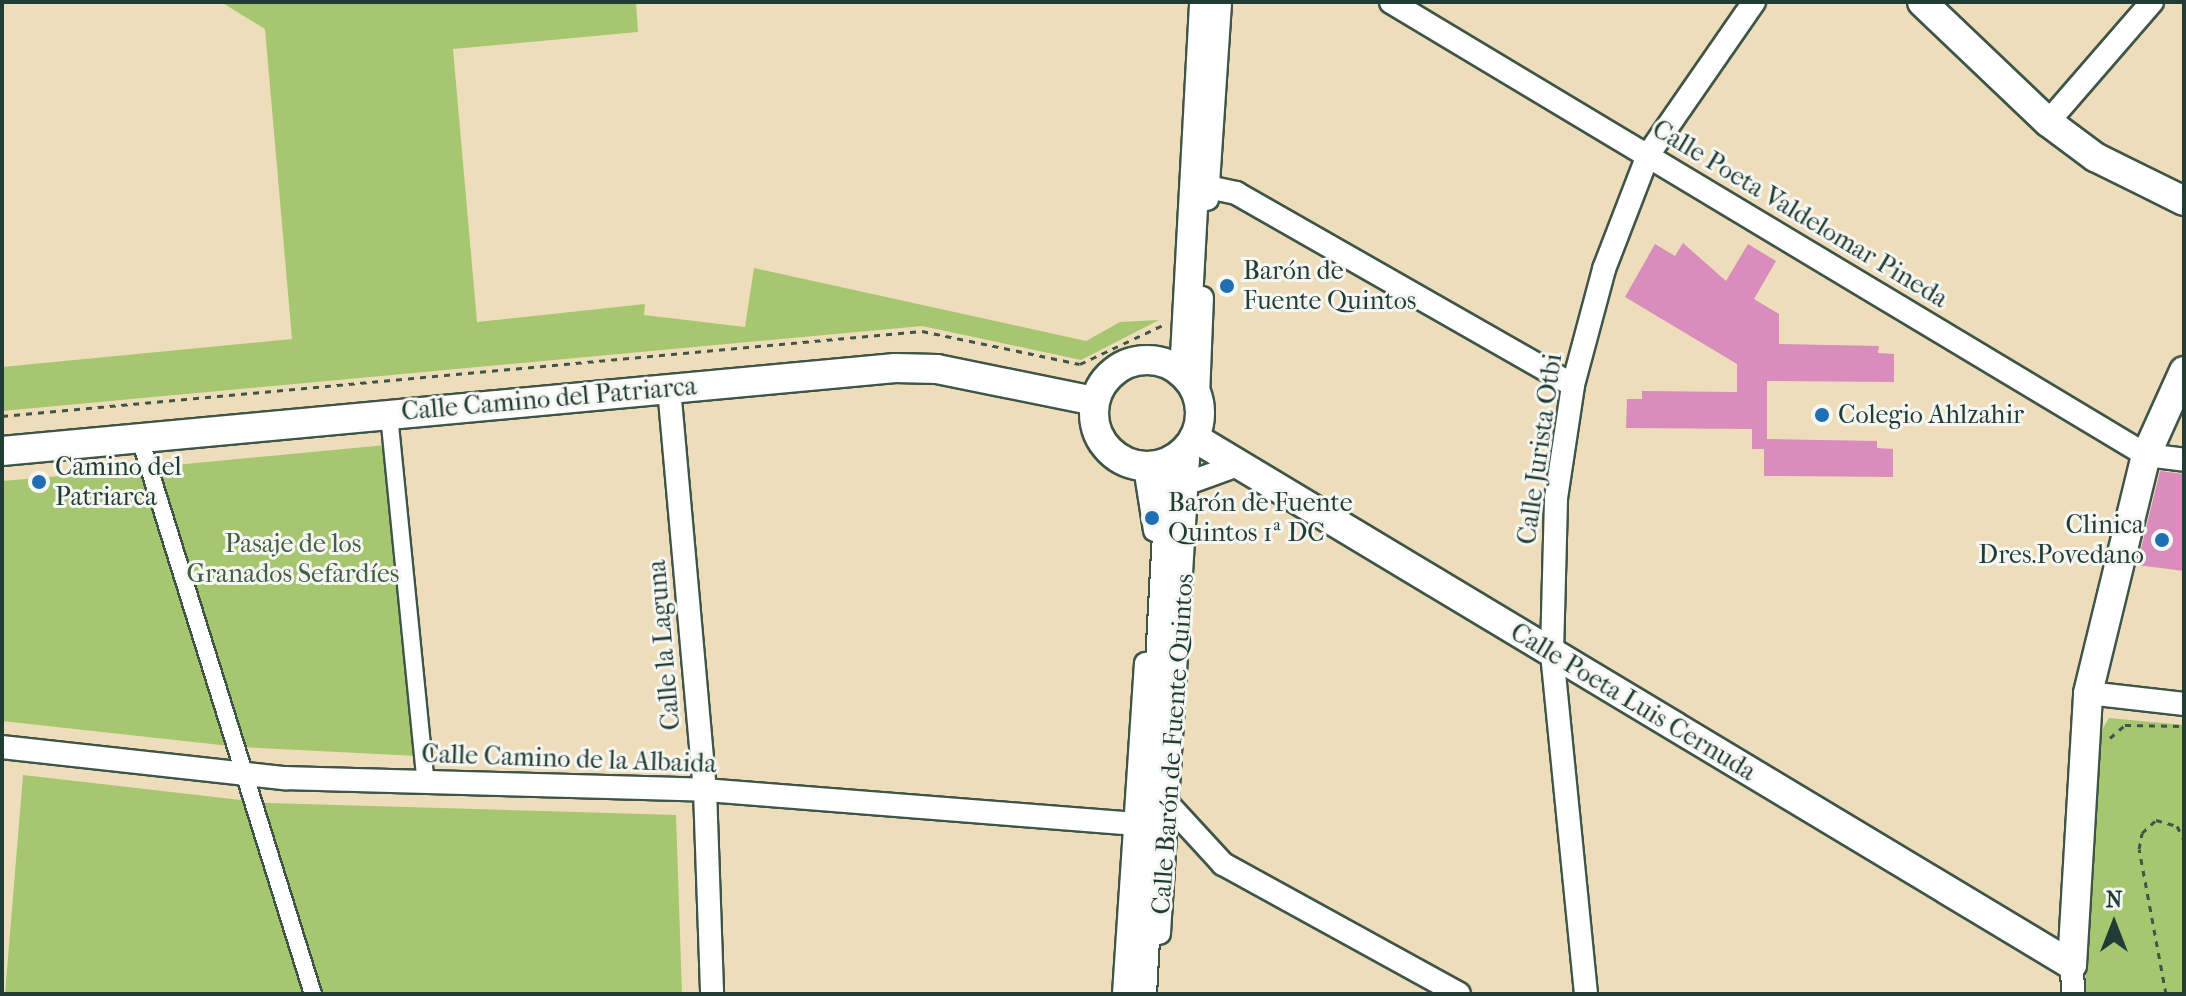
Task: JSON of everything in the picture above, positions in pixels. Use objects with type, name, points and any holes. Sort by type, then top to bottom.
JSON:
[{"type":"street","points":[[1191,385],[1183,326],[1204,2]]},
{"type":"street","points":[[1183,326],[1154,360],[1120,367],[1085,407],[1102,442],[1167,459],[1191,385],[1220,2]]},
{"type":"street","name":"Calle Poeta Valdelomar Pineda","points":[[1391,2],[2146,455],[2184,460]]},
{"type":"street","name":"Calle Jurista Otbi","points":[[1586,994],[1552,653],[1555,513],[1573,385],[1604,269],[1648,155],[1754,2]]},
{"type":"street","points":[[1922,2],[2048,122],[2095,157],[2184,201]]},
{"type":"street","points":[[2048,122],[2152,2]]},
{"type":"street","points":[[1208,187],[1236,193],[1573,385]]},
{"type":"street","points":[[1154,360],[1191,385]]},
{"type":"street","name":"Calle Camino del Patriarca","points":[[2,451],[918,367],[1085,407]]},
{"type":"street","points":[[2073,994],[2072,965],[2088,693],[2146,455],[2184,371]]},
{"type":"street","name":"Calle la Laguna","points":[[669,388],[705,790],[712,994]]},
{"type":"street","points":[[389,415],[426,783]]},
{"type":"street","points":[[140,439],[313,994]]},
{"type":"street","name":"Calle Poeta Luis Cernuda","points":[[1167,459],[1235,466],[2072,965]]},
{"type":"street","name":"Calle Barón de Fuente Quintos","points":[[1155,994],[1191,482],[1167,459]]},
{"type":"street","name":"Calle Barón de Fuente Quintos","points":[[1124,994],[1155,538],[1167,459]]},
{"type":"street","name":"Calle Barón de Fuente Quintos","points":[[1142,994],[1167,459]]},
{"type":"street","points":[[1191,482],[1235,466]]},
{"type":"street","points":[[2088,693],[2184,704]]},
{"type":"street","name":"Calle Camino de la Albaida","points":[[2,752],[244,774],[426,783],[705,790],[1135,824]]},
{"type":"street","points":[[1167,803],[1223,864],[1459,994]]},
{"type":"street","points":[[1414,994],[1415,970]]},
{"type":"path","points":[[2,416],[922,331],[1080,364],[1124,339],[1183,326]]},
{"type":"path","points":[[1085,407],[1097,458],[1167,459]]},
{"type":"path","points":[[2108,742],[2125,725],[2184,726]]},
{"type":"path","points":[[2166,994],[2139,849],[2142,833],[2156,820],[2177,826],[2184,840]]},
{"type":"green space","points":[[221,2],[636,2],[638,32],[453,49],[477,322],[645,304],[644,315],[745,327],[754,268],[1086,341],[1120,322],[1159,320],[1081,360],[922,326],[2,411],[2,367],[292,339],[265,29]]},
{"type":"green space","name":"Pasaje de los Granados Sefardíes","points":[[386,445],[417,756],[241,747],[154,467]]},
{"type":"green space","points":[[143,469],[230,746],[2,721],[2,481]]},
{"type":"green space","points":[[2109,718],[2184,725],[2184,994],[2085,994],[2097,738]]},
{"type":"green space","points":[[23,775],[268,803],[676,815],[682,994],[5,994]]},
{"type":"building","points":[[1683,243],[1726,281],[1748,244],[1776,261],[1754,299],[1779,314],[1779,344],[1879,346],[1878,353],[1894,354],[1894,382],[1767,381],[1767,439],[1877,441],[1877,448],[1893,449],[1893,477],[1764,476],[1764,449],[1752,449],[1752,429],[1626,428],[1627,399],[1642,399],[1642,391],[1737,392],[1737,364],[1625,297],[1655,244],[1675,256]]},
{"type":"building","name":"Clinica Dres.Povedano","points":[[2160,471],[2184,474],[2184,571],[2137,565]]},
{"type":"place","name":"Barón de Fuente Quintos","points":[[1227,286]]},
{"type":"place","name":"Colegio Ahlzahir","points":[[1822,415]]},
{"type":"place","name":"Camino del Patriarca","points":[[39,482]]},
{"type":"place","name":"Barón de Fuente Quintos 1ª DC","points":[[1152,518]]},
{"type":"place","name":"Clinica Dres.Povedano","points":[[2162,540]]}]
